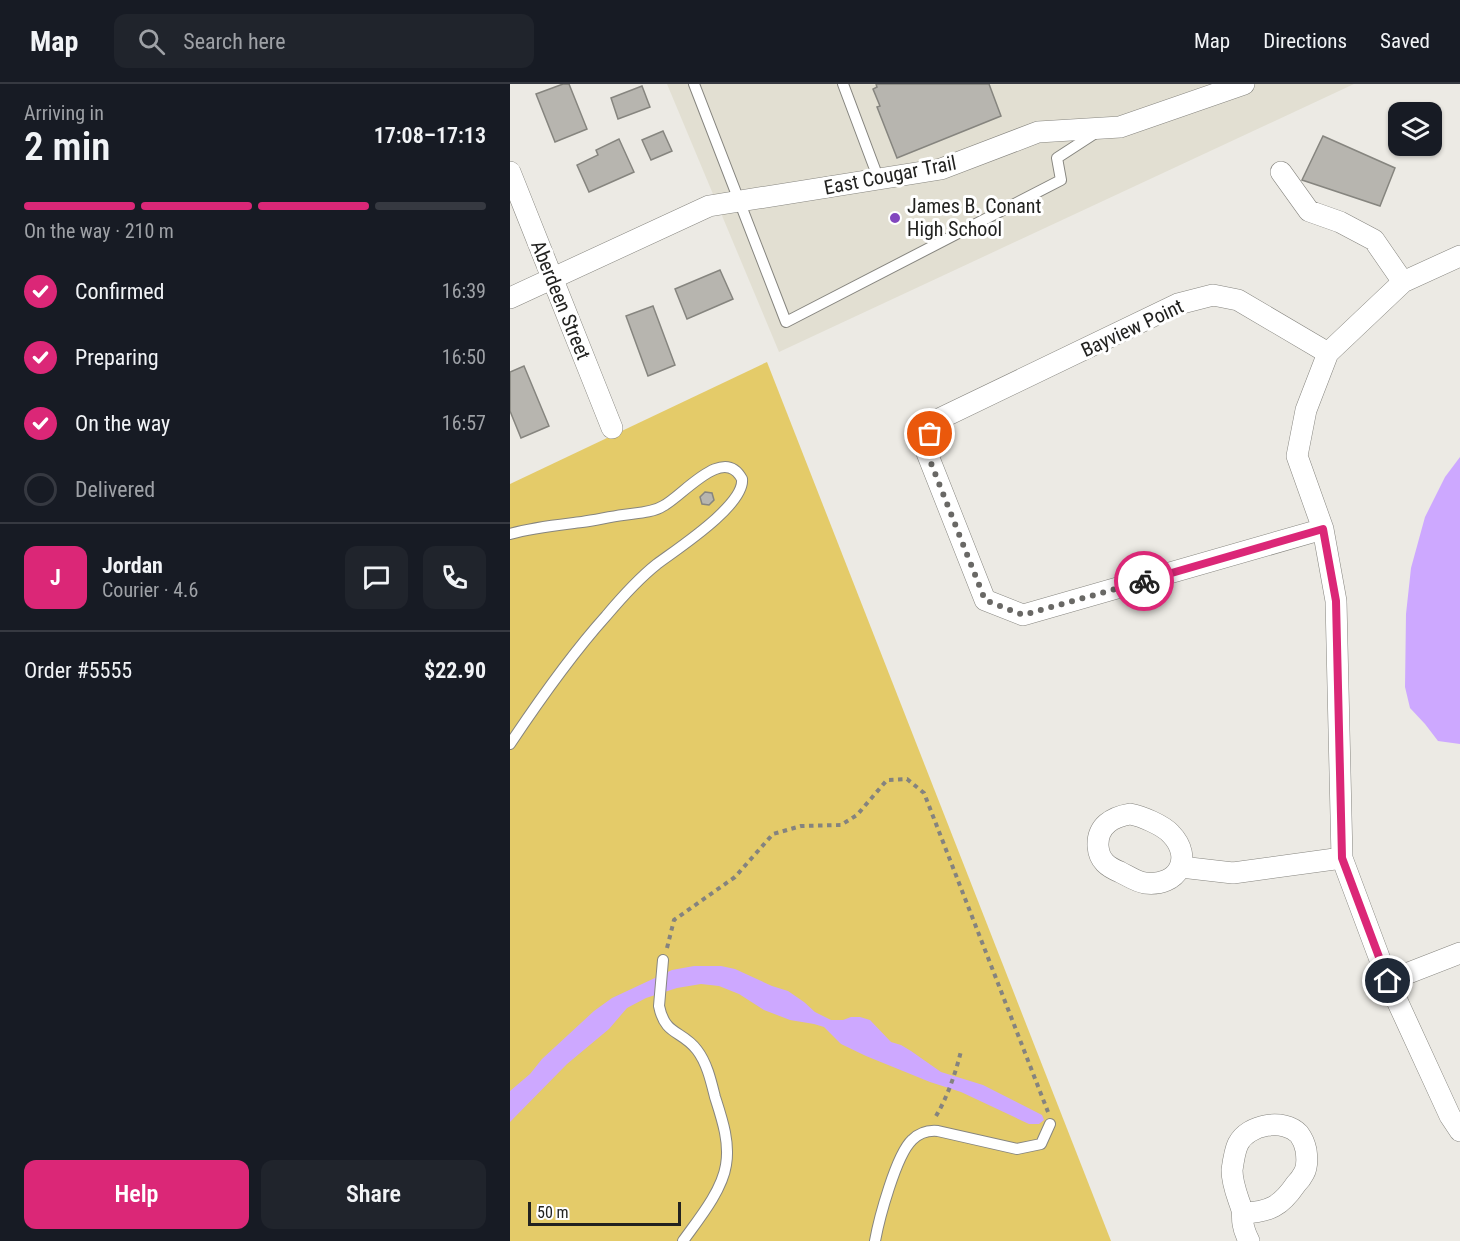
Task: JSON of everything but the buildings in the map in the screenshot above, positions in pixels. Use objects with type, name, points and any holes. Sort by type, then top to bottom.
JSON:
[{"type":"street","name":"East Cougar Trail","points":[[510,298],[709,206],[941,169],[1038,132],[1120,128],[1245,84]]},
{"type":"street","name":"Aberdeen Street","points":[[510,172],[612,428]]},
{"type":"street","points":[[1281,172],[1309,211],[1340,222],[1374,240],[1403,282]]},
{"type":"street","points":[[1460,256],[1403,282],[1328,353],[1306,410],[1297,456],[1323,529],[1336,601],[1342,858],[1388,981],[1450,1116],[1460,1131]]},
{"type":"street","name":"Bayview Point","points":[[1323,529],[1023,615],[985,600],[925,448],[935,421],[1178,304],[1213,295],[1238,300],[1328,353]]},
{"type":"street","points":[[1181,867],[1233,873],[1342,858]]},
{"type":"street","points":[[1388,981],[1460,953]]},
{"type":"street","points":[[1243,1213],[1242,1222],[1249,1241]]},
{"type":"lane","points":[[694,84],[786,322],[1061,180],[1057,158],[1103,128]]},
{"type":"lane","points":[[843,84],[879,180]]},
{"type":"lane","points":[[510,534],[536,527],[584,522],[657,509],[719,467],[736,471],[742,479],[741,490],[717,518],[647,572],[603,618],[565,664],[510,744]]},
{"type":"lane","points":[[663,960],[659,1006],[663,1019],[670,1030],[694,1046],[702,1058],[722,1117],[726,1140],[726,1164],[721,1180],[707,1206],[683,1241]]},
{"type":"lane","points":[[875,1241],[899,1162],[906,1147],[918,1135],[938,1131],[1017,1149],[1041,1144],[1049,1119]]},
{"type":"path","points":[[663,960],[674,920],[735,877],[773,834],[801,826],[841,825],[857,815],[887,780],[907,779],[924,793],[1049,1119]]},
{"type":"path","points":[[943,1101],[961,1051]]},
{"type":"shaded area","name":"James B. Conant High School","points":[[667,84],[1354,84],[779,352]]},
{"type":"shaded area","points":[[767,362],[1111,1241],[510,1241],[510,484]]},
{"type":"shaded area","points":[[1460,457],[1460,744],[1438,741],[1410,708],[1405,687],[1406,614],[1411,568],[1425,517],[1445,477]]},
{"type":"shaded area","points":[[694,966],[721,966],[735,969],[788,991],[815,1012],[831,1020],[860,1017],[870,1020],[891,1042],[911,1051],[941,1072],[983,1085],[1042,1115],[1044,1120],[1039,1124],[1029,1124],[961,1092],[866,1056],[841,1044],[824,1027],[790,1020],[764,1010],[739,994],[719,986],[701,984],[677,988],[646,998],[627,1008],[609,1029],[567,1064],[510,1122],[510,1091],[594,1011],[612,998],[672,970]]},
{"type":"way so far","points":[[930,434],[925,448],[985,600],[1023,615],[1144,581]]},
{"type":"place","name":"James B. Conant High School","points":[[895,218]]},
{"type":"route","points":[[1144,581],[1323,529],[1336,601],[1342,858],[1388,981]]}]
